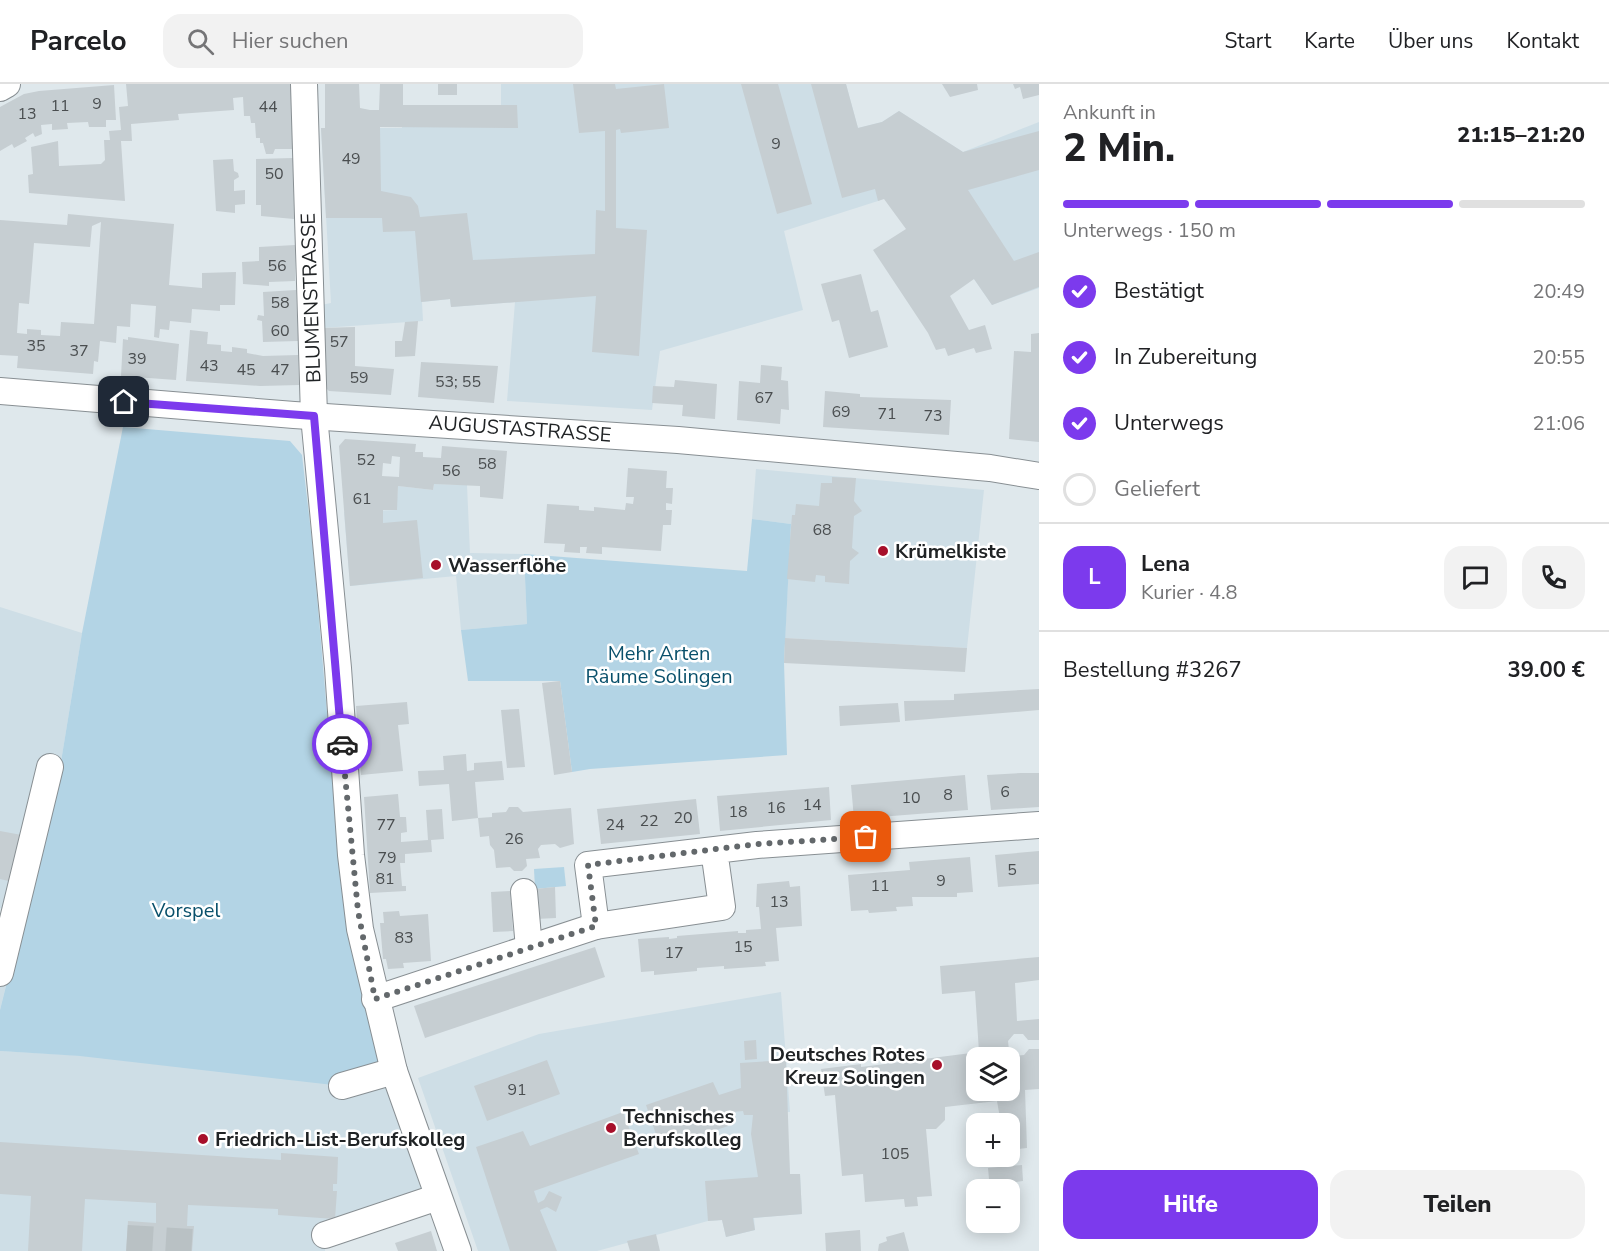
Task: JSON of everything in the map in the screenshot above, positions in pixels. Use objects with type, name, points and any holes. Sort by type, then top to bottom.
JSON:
[{"type":"street","points":[[0,88],[7,84]]},
{"type":"street","name":"BLUMENSTRASSE","points":[[304,84],[314,416],[338,668],[351,855],[360,929],[394,1071],[459,1251]]},
{"type":"street","name":"AUGUSTASTRASSE","points":[[0,391],[314,416],[806,450],[990,468],[1039,476]]},
{"type":"street","points":[[0,973],[50,766]]},
{"type":"street","points":[[596,926],[588,865],[757,844],[1039,825]]},
{"type":"street","points":[[375,999],[596,926],[722,907],[714,850]]},
{"type":"street","points":[[524,892],[529,948]]},
{"type":"street","points":[[342,1086],[394,1071]]},
{"type":"street","points":[[325,1235],[438,1197]]},
{"type":"shaded area","points":[[501,84],[846,84],[858,128],[882,122],[899,111],[963,152],[1039,122],[1039,288],[992,305],[910,187],[878,201],[784,231],[803,310],[660,351],[652,410],[507,401],[515,302],[451,307],[450,299],[422,302],[423,321],[322,328],[321,305],[331,303],[321,128],[402,128],[403,105],[501,105]]},
{"type":"shaded area","name":"Krümelkiste","points":[[756,469],[984,490],[967,648],[785,638],[791,524],[752,519]]},
{"type":"shaded area","name":"Wasserflöhe","points":[[434,484],[467,485],[470,553],[524,554],[527,624],[461,630],[456,576],[350,586],[344,512],[396,510],[398,486],[433,490]]},
{"type":"shaded area","points":[[0,607],[82,633],[59,774],[0,1010],[0,948],[10,912],[0,908]]},
{"type":"shaded area","name":"Technisches Berufskolleg","points":[[781,992],[790,1112],[786,1112],[790,1174],[800,1174],[802,1214],[754,1218],[755,1230],[726,1237],[722,1220],[708,1221],[597,1251],[478,1251],[418,1078],[539,1034]]},
{"type":"shaded area","name":"Friedrich-List-Berufskolleg","points":[[0,1051],[384,1073],[429,1213],[325,1246],[325,1251],[0,1251]]},
{"type":"green space","name":"Vorspel","points":[[123,427],[290,441],[302,455],[313,549],[343,899],[384,1073],[342,1086],[80,1056],[0,1051],[0,1010],[59,774],[82,633]]},
{"type":"green space","name":"Mehr Arten Räume Solingen","points":[[752,519],[791,524],[784,663],[787,755],[572,772],[560,681],[468,681],[461,630],[527,624],[524,554],[747,571]]},
{"type":"green space","points":[[564,867],[566,886],[535,889],[534,869]]},
{"type":"building","points":[[126,84],[292,84],[294,149],[275,149],[273,154],[266,154],[260,138],[256,138],[255,123],[251,123],[250,116],[244,116],[243,97],[233,98],[234,110],[178,114],[179,120],[131,124],[132,141],[121,141],[125,201],[29,193],[28,175],[33,174],[31,147],[58,141],[59,166],[101,164],[105,160],[104,140],[110,140],[109,131],[121,130],[119,107],[128,106]]},
{"type":"building","points":[[325,84],[359,84],[360,108],[370,110],[379,110],[380,84],[403,84],[403,105],[517,105],[518,128],[380,127],[381,191],[411,197],[418,206],[420,217],[467,213],[473,260],[595,254],[596,210],[605,211],[605,131],[579,133],[573,84],[615,84],[616,89],[664,84],[669,128],[621,133],[620,129],[616,130],[616,228],[647,230],[639,356],[592,352],[596,296],[451,307],[450,299],[421,302],[415,231],[383,232],[382,218],[326,218],[321,128],[325,128]]},
{"type":"building","points":[[438,84],[457,84],[457,95],[438,95]]},
{"type":"building","points":[[741,84],[778,84],[812,204],[777,214]]},
{"type":"building","points":[[811,84],[846,84],[858,128],[882,122],[899,111],[963,152],[1039,131],[1039,170],[968,190],[1014,261],[1039,252],[1039,287],[992,305],[974,279],[950,296],[969,330],[985,325],[992,349],[976,353],[974,348],[948,356],[945,348],[936,350],[928,333],[873,250],[906,229],[884,199],[878,201],[875,189],[842,198]]},
{"type":"building","points":[[942,84],[977,84],[978,90],[950,97]]},
{"type":"building","points":[[1013,84],[1039,84],[1039,95],[1023,99],[1020,87],[1015,89]]},
{"type":"building","points":[[114,85],[116,120],[106,120],[106,127],[89,127],[88,122],[67,123],[68,129],[52,130],[52,124],[41,125],[42,134],[35,137],[33,133],[25,138],[27,141],[14,148],[12,144],[0,151],[0,107],[24,94],[39,91]]},
{"type":"building","points":[[293,158],[294,219],[261,216],[261,205],[256,205],[256,159]]},
{"type":"building","points":[[233,159],[234,171],[239,177],[234,180],[234,191],[245,190],[245,204],[235,205],[235,213],[216,211],[213,160]]},
{"type":"building","points":[[68,214],[174,224],[169,285],[202,288],[202,273],[236,272],[235,305],[220,305],[220,311],[192,309],[191,323],[170,321],[169,330],[160,329],[159,338],[154,337],[156,306],[131,304],[130,327],[117,326],[116,343],[100,341],[98,362],[94,361],[93,374],[17,368],[18,356],[0,355],[0,220],[67,225]],"holes":[[[101,222],[94,324],[61,322],[60,336],[41,335],[41,330],[27,329],[27,334],[17,333],[19,303],[29,304],[34,243],[90,247],[92,226]]]},
{"type":"building","points":[[295,245],[295,281],[269,282],[269,286],[243,284],[242,262],[259,261],[259,247]]},
{"type":"building","points":[[861,274],[871,312],[878,310],[888,347],[849,358],[839,320],[832,322],[821,284]]},
{"type":"building","points":[[296,290],[298,341],[263,342],[262,321],[257,320],[258,315],[264,316],[263,292]]},
{"type":"building","points":[[418,321],[415,356],[395,357],[395,341],[402,341],[405,322]]},
{"type":"building","points":[[355,327],[355,366],[394,369],[391,395],[329,391],[326,388],[322,328]]},
{"type":"building","points":[[190,330],[208,332],[207,344],[221,345],[221,351],[232,352],[232,347],[247,349],[247,353],[263,356],[298,355],[299,385],[260,386],[186,381]]},
{"type":"building","points":[[1039,333],[1039,442],[1009,439],[1014,351],[1031,352],[1031,334]]},
{"type":"building","points":[[128,337],[179,344],[176,380],[121,376],[123,339],[128,340]]},
{"type":"building","points":[[421,362],[498,366],[494,403],[418,397]]},
{"type":"building","points":[[761,365],[782,367],[781,380],[788,381],[789,410],[781,409],[780,424],[737,420],[739,381],[760,383]]},
{"type":"building","points":[[675,380],[717,384],[715,419],[682,416],[683,405],[652,403],[653,386],[674,387]]},
{"type":"building","points":[[825,391],[860,394],[860,397],[951,400],[949,435],[823,427]]},
{"type":"building","points":[[345,439],[416,444],[415,452],[423,452],[423,457],[441,458],[442,446],[507,451],[503,499],[480,497],[480,486],[434,484],[433,490],[398,486],[397,510],[383,510],[383,523],[417,520],[423,578],[350,586],[339,446]],"holes":[[[392,456],[400,457],[399,477],[382,476],[383,463],[391,464]]]},
{"type":"building","points":[[628,468],[667,471],[666,488],[673,488],[672,504],[666,503],[666,510],[672,510],[671,525],[663,525],[661,551],[602,547],[602,554],[586,553],[587,547],[580,547],[580,553],[564,552],[565,544],[544,543],[547,504],[579,506],[579,510],[594,511],[594,507],[625,510],[626,503],[633,504],[634,497],[626,497]]},
{"type":"building","points":[[832,477],[856,478],[854,501],[862,511],[854,516],[852,548],[859,553],[850,561],[849,584],[825,582],[825,576],[816,575],[815,582],[787,579],[792,515],[795,515],[796,504],[819,506],[821,483],[832,483]]},
{"type":"building","points":[[785,638],[967,648],[965,672],[784,663]]},
{"type":"building","points":[[560,681],[572,772],[554,775],[542,683]]},
{"type":"building","points":[[1039,689],[1039,710],[905,721],[904,701],[954,700],[954,694]]},
{"type":"building","points":[[407,702],[409,724],[398,725],[403,771],[361,775],[356,706]]},
{"type":"building","points":[[898,703],[900,722],[840,726],[839,706]]},
{"type":"building","points":[[519,709],[525,767],[507,768],[501,710]]},
{"type":"building","points":[[466,754],[467,771],[474,770],[474,763],[502,761],[504,780],[475,782],[478,818],[452,821],[449,784],[419,786],[418,771],[444,770],[443,756]]},
{"type":"building","points":[[1039,773],[1039,807],[991,810],[987,775]]},
{"type":"building","points":[[965,775],[968,810],[854,819],[851,785]]},
{"type":"building","points":[[829,787],[831,820],[720,831],[717,796]]},
{"type":"building","points":[[398,794],[400,817],[406,817],[407,832],[401,833],[401,842],[428,840],[426,810],[442,809],[444,839],[431,840],[432,852],[405,854],[405,863],[400,863],[402,886],[406,886],[406,891],[370,893],[364,797]]},
{"type":"building","points":[[696,799],[700,834],[601,844],[597,809]]},
{"type":"building","points":[[509,807],[518,807],[523,812],[571,808],[574,844],[560,848],[555,844],[541,845],[538,849],[540,858],[526,859],[527,866],[522,871],[514,871],[510,867],[496,868],[494,850],[490,845],[489,836],[480,837],[478,818],[492,817],[492,813],[506,812]]},
{"type":"building","points":[[0,831],[27,836],[17,883],[0,879]]},
{"type":"building","points":[[1039,851],[1039,884],[998,887],[995,855]]},
{"type":"building","points":[[970,857],[973,892],[957,893],[957,897],[912,897],[913,906],[896,907],[897,911],[869,913],[868,910],[851,911],[848,875],[910,870],[909,862]]},
{"type":"building","points":[[789,881],[790,887],[800,886],[802,926],[776,928],[779,961],[765,962],[766,966],[697,968],[697,971],[654,975],[654,971],[641,972],[638,939],[669,937],[669,939],[677,938],[677,936],[738,931],[738,933],[746,933],[746,930],[761,929],[759,907],[756,907],[757,884]]},
{"type":"building","points":[[555,887],[556,918],[536,919],[535,889]]},
{"type":"building","points":[[510,891],[513,931],[493,932],[491,892]]},
{"type":"building","points":[[399,911],[400,916],[428,914],[431,961],[403,963],[404,968],[388,969],[386,959],[383,959],[380,923],[384,923],[383,912]]},
{"type":"building","points":[[595,947],[605,977],[425,1038],[414,1006]]},
{"type":"building","points":[[1039,957],[1039,980],[1015,983],[1017,1021],[1039,1019],[1039,1040],[1028,1040],[1023,1034],[1014,1034],[1008,1041],[1009,1047],[979,1047],[975,991],[942,994],[940,966]]},
{"type":"building","points":[[756,1040],[757,1059],[745,1060],[744,1041]]},
{"type":"building","points":[[1029,1049],[1039,1049],[1039,1089],[1025,1090],[1027,1148],[1020,1149],[1020,1113],[999,1113],[997,1101],[1020,1101],[1020,1055],[1024,1055]]},
{"type":"building","points":[[966,1054],[966,1101],[997,1101],[945,1107],[945,1120],[936,1129],[926,1129],[932,1196],[917,1197],[918,1206],[905,1207],[904,1199],[865,1202],[863,1174],[842,1176],[835,1095],[825,1096],[821,1069],[861,1064],[861,1067]]},
{"type":"building","points":[[547,1060],[560,1094],[487,1121],[474,1086]]},
{"type":"building","points":[[786,1060],[790,1174],[800,1174],[802,1214],[753,1218],[755,1230],[726,1237],[722,1220],[708,1221],[705,1181],[758,1177],[751,1134],[753,1115],[744,1115],[743,1111],[723,1113],[728,1126],[661,1149],[646,1105],[713,1082],[719,1095],[741,1088],[740,1063]]},
{"type":"building","points":[[623,1112],[639,1154],[534,1191],[538,1203],[544,1200],[549,1191],[562,1197],[556,1212],[547,1207],[540,1210],[557,1251],[510,1251],[476,1147],[523,1131],[530,1146]]},
{"type":"building","points":[[0,1142],[281,1160],[281,1153],[338,1157],[337,1184],[333,1184],[333,1191],[337,1191],[335,1219],[278,1215],[278,1209],[188,1205],[187,1226],[194,1226],[192,1251],[126,1251],[128,1221],[156,1223],[156,1203],[85,1199],[82,1251],[28,1251],[31,1196],[0,1194]]},
{"type":"building","points":[[1022,1165],[1023,1181],[1020,1181],[1020,1179],[989,1179],[988,1168],[1020,1167]]},
{"type":"building","points":[[860,1230],[861,1251],[826,1251],[825,1233]]},
{"type":"building","points":[[431,1231],[437,1251],[398,1251],[395,1243]]},
{"type":"building","points":[[904,1232],[909,1251],[878,1251],[879,1244],[887,1241],[886,1237]]},
{"type":"building","points":[[656,1234],[660,1251],[630,1251],[627,1241]]},
{"type":"tunnel","points":[[127,1238],[193,1242]]},
{"type":"way so far","points":[[342,744],[360,929],[375,999],[596,926],[588,865],[757,844],[866,837]]},
{"type":"place","name":"Krümelkiste","points":[[883,551]]},
{"type":"place","name":"Wasserflöhe","points":[[436,565]]},
{"type":"place","name":"Deutsches Rotes Kreuz Solingen","points":[[937,1065]]},
{"type":"place","name":"Technisches Berufskolleg","points":[[611,1128]]},
{"type":"place","name":"Friedrich-List-Berufskolleg","points":[[203,1139]]},
{"type":"route","points":[[124,402],[314,416],[338,668],[342,744]]}]
